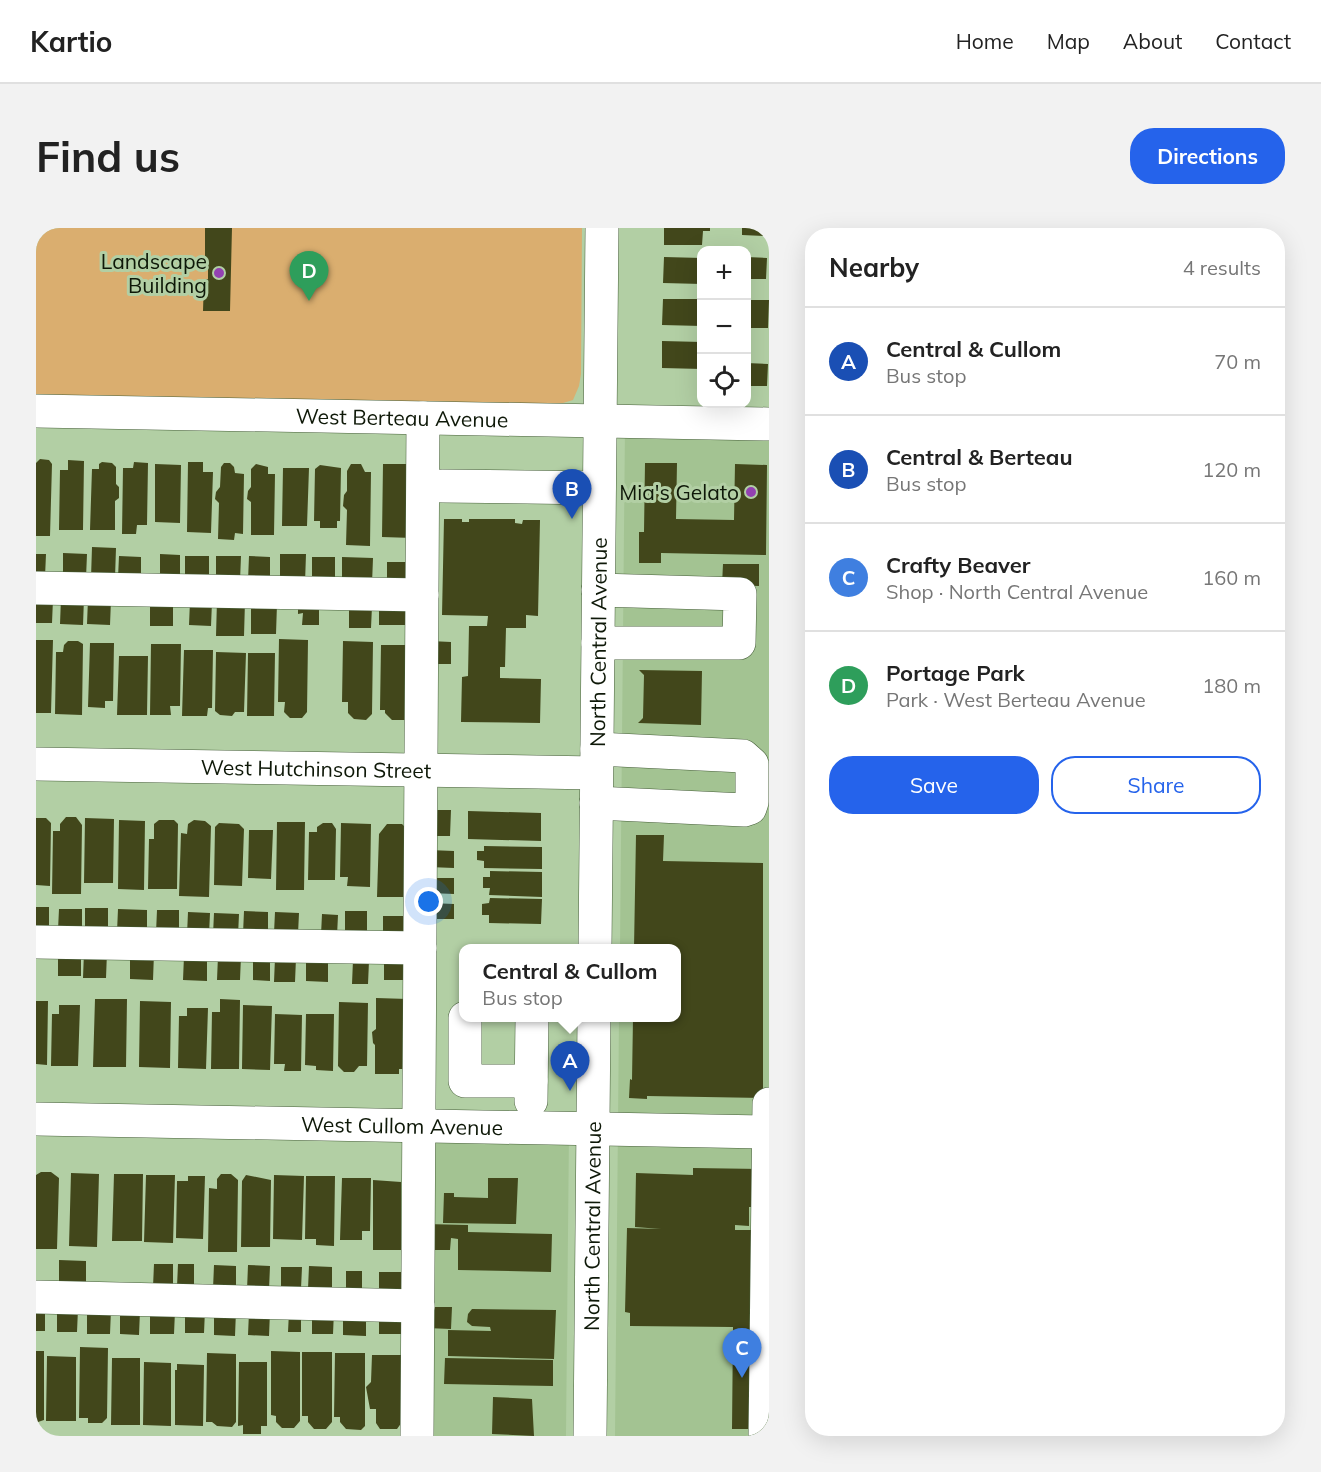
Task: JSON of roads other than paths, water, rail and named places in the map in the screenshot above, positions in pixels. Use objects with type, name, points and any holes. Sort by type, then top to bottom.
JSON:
[{"type":"street","name":"North Central Avenue","points":[[595,944],[602,228]]},
{"type":"street","name":"West Berteau Avenue","points":[[36,411],[769,424]]},
{"type":"street","points":[[417,1436],[423,418]]},
{"type":"street","points":[[442,486],[599,488]]},
{"type":"street","points":[[36,588],[422,595]]},
{"type":"street","points":[[598,590],[740,594],[739,644],[598,643]]},
{"type":"street","name":"West Hutchinson Street","points":[[36,764],[596,775]]},
{"type":"street","points":[[36,942],[420,948]]},
{"type":"street","points":[[460,1126],[465,1081],[465,1022]]},
{"type":"street","points":[[531,1127],[532,1022]]},
{"type":"street","name":"North Central Avenue","points":[[590,1436],[594,1022]]},
{"type":"street","points":[[465,1081],[531,1081]]},
{"type":"street","points":[[765,1436],[769,1104]]},
{"type":"street","name":"West Cullom Avenue","points":[[36,1119],[769,1132]]},
{"type":"street","points":[[36,1297],[418,1306]]},
{"type":"place","name":"Landscape Building","points":[[219,273]]},
{"type":"place","name":"Portage Park","points":[[309,301]]},
{"type":"place","name":"Mia's Gelato","points":[[751,492]]},
{"type":"place","name":"Central & Berteau","points":[[572,519]]},
{"type":"place","name":"Central & Cullom","points":[[570,1091]]},
{"type":"place","name":"Crafty Beaver","points":[[742,1378]]}]
